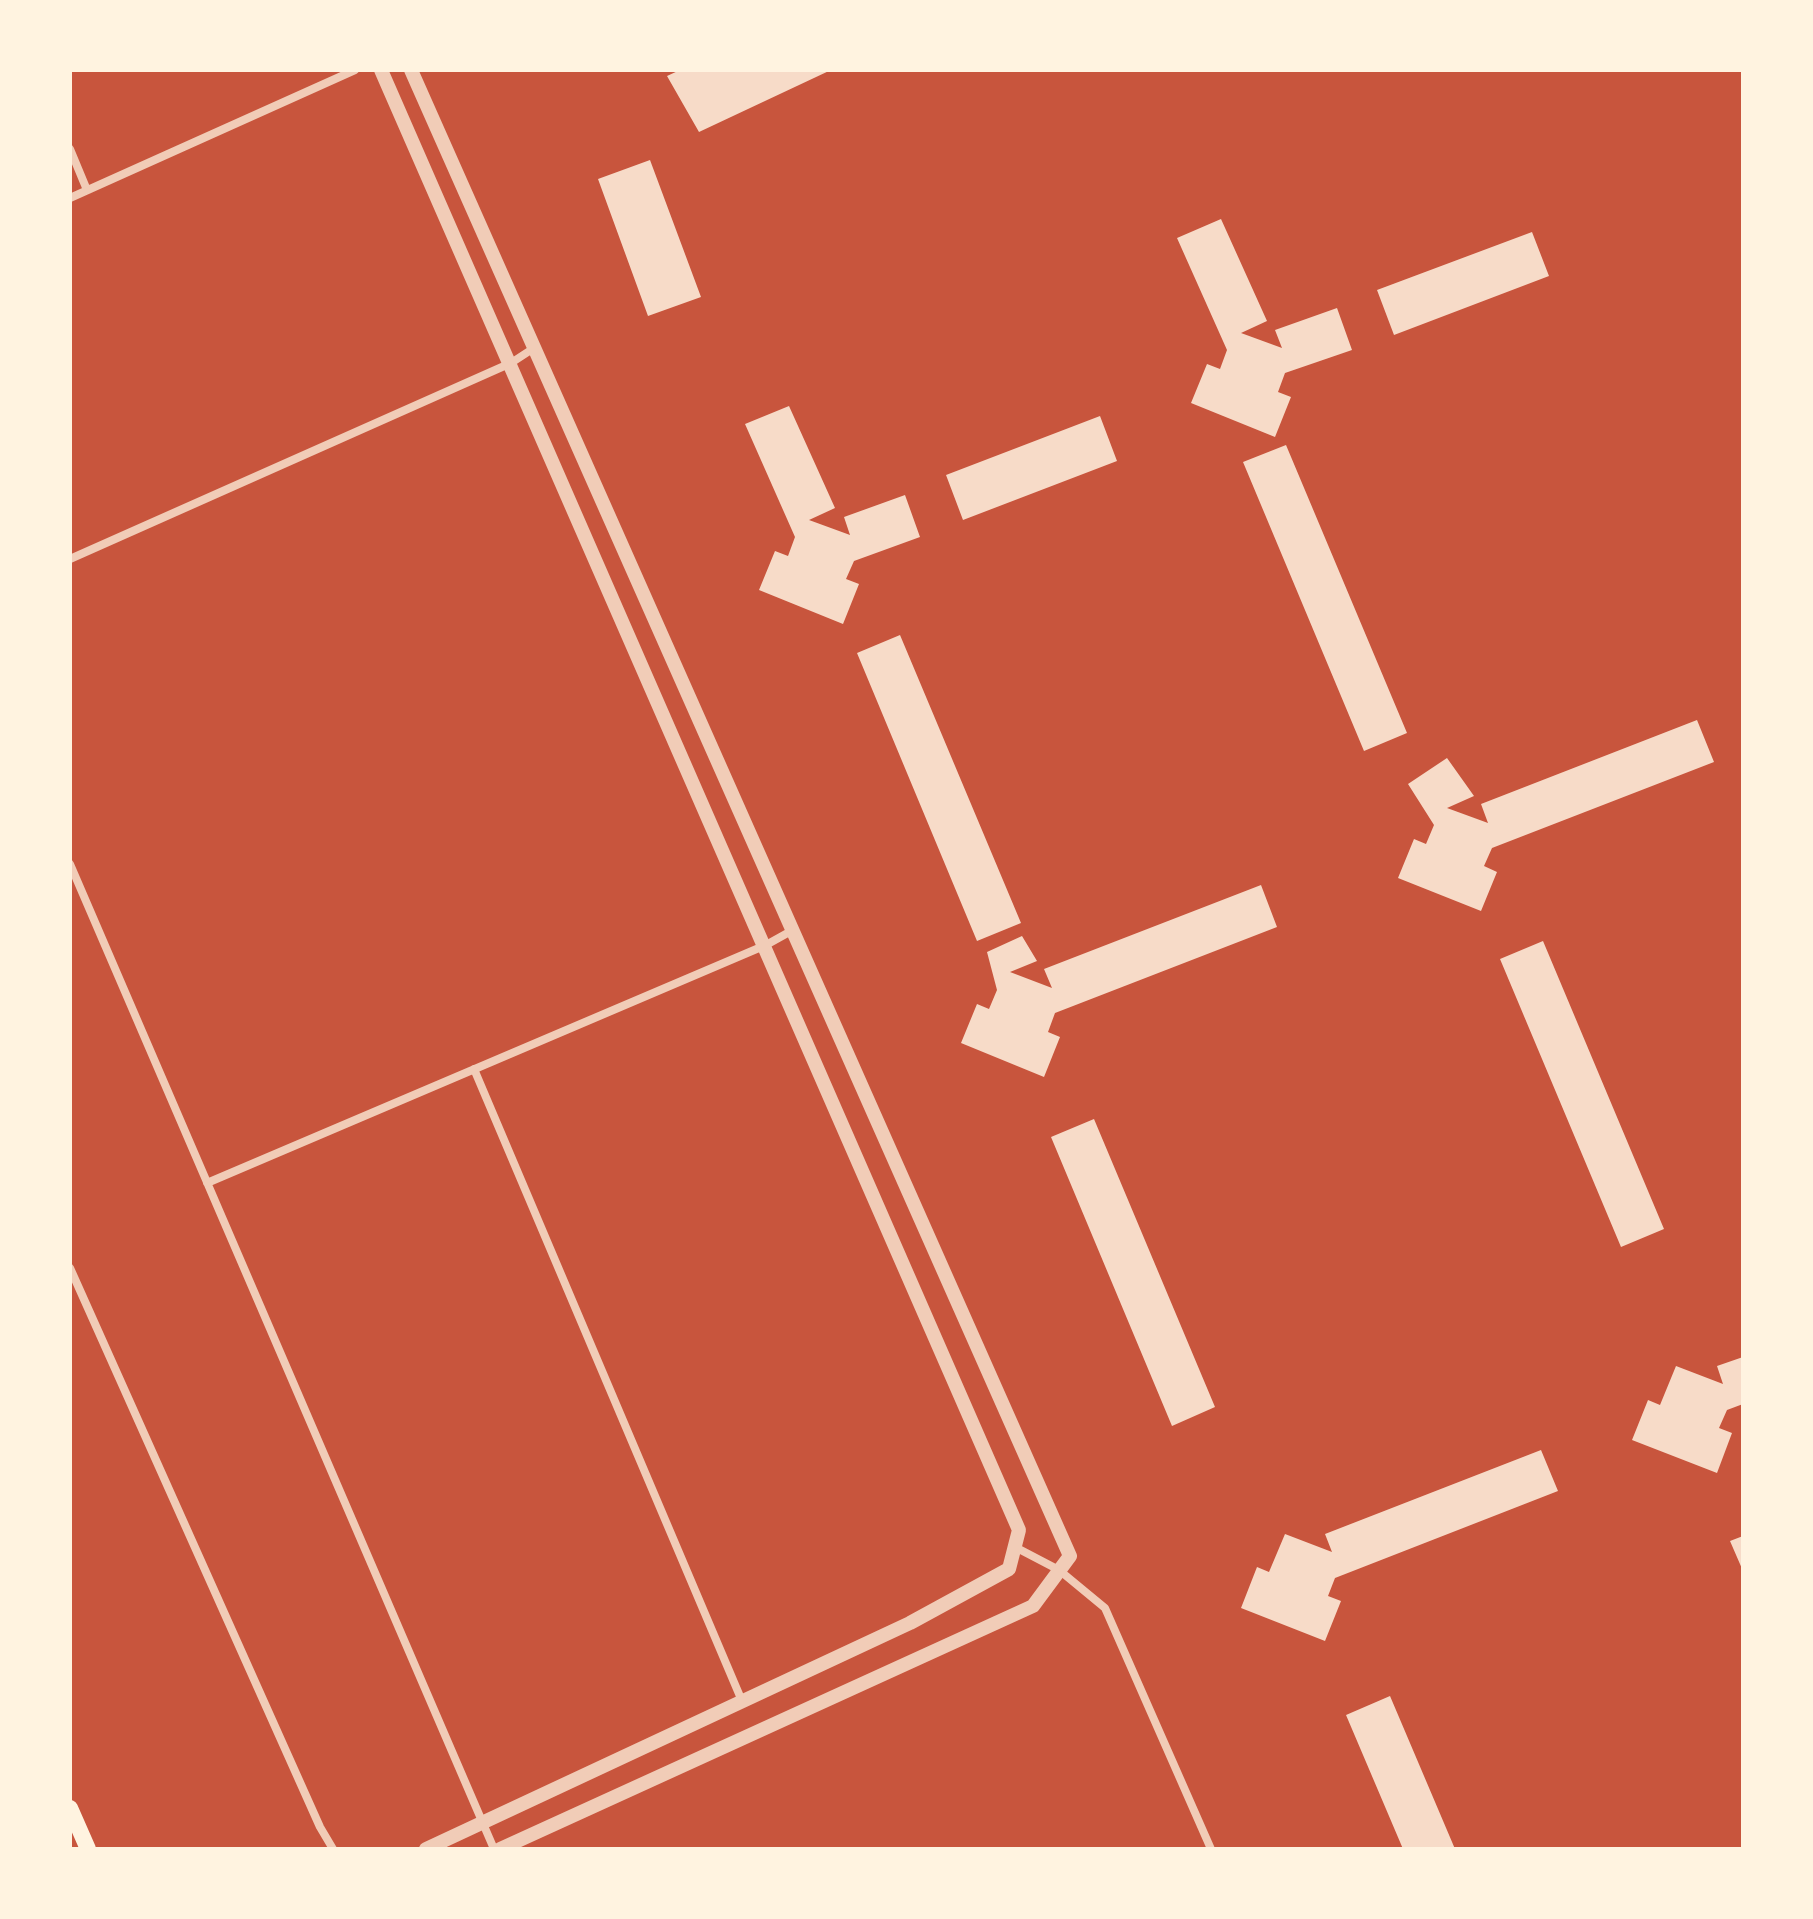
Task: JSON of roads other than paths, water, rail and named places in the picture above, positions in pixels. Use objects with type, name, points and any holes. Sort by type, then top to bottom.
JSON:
[{"type":"main road","points":[[70,1808],[88,1849]]},
{"type":"street","points":[[70,198],[355,70]]},
{"type":"street","points":[[381,70],[766,945],[1019,1530],[1009,1569],[910,1623],[426,1849]]},
{"type":"street","points":[[70,864],[481,1823],[497,1849],[1033,1606],[1070,1556],[411,70]]},
{"type":"street","points":[[70,149],[87,190]]},
{"type":"street","points":[[70,559],[511,363],[534,348]]},
{"type":"street","points":[[207,1183],[766,945],[793,930]]},
{"type":"street","points":[[474,1069],[742,1701]]},
{"type":"street","points":[[70,1268],[320,1827],[333,1849]]},
{"type":"street","points":[[1015,1547],[1059,1570],[1105,1608],[1211,1849]]}]
